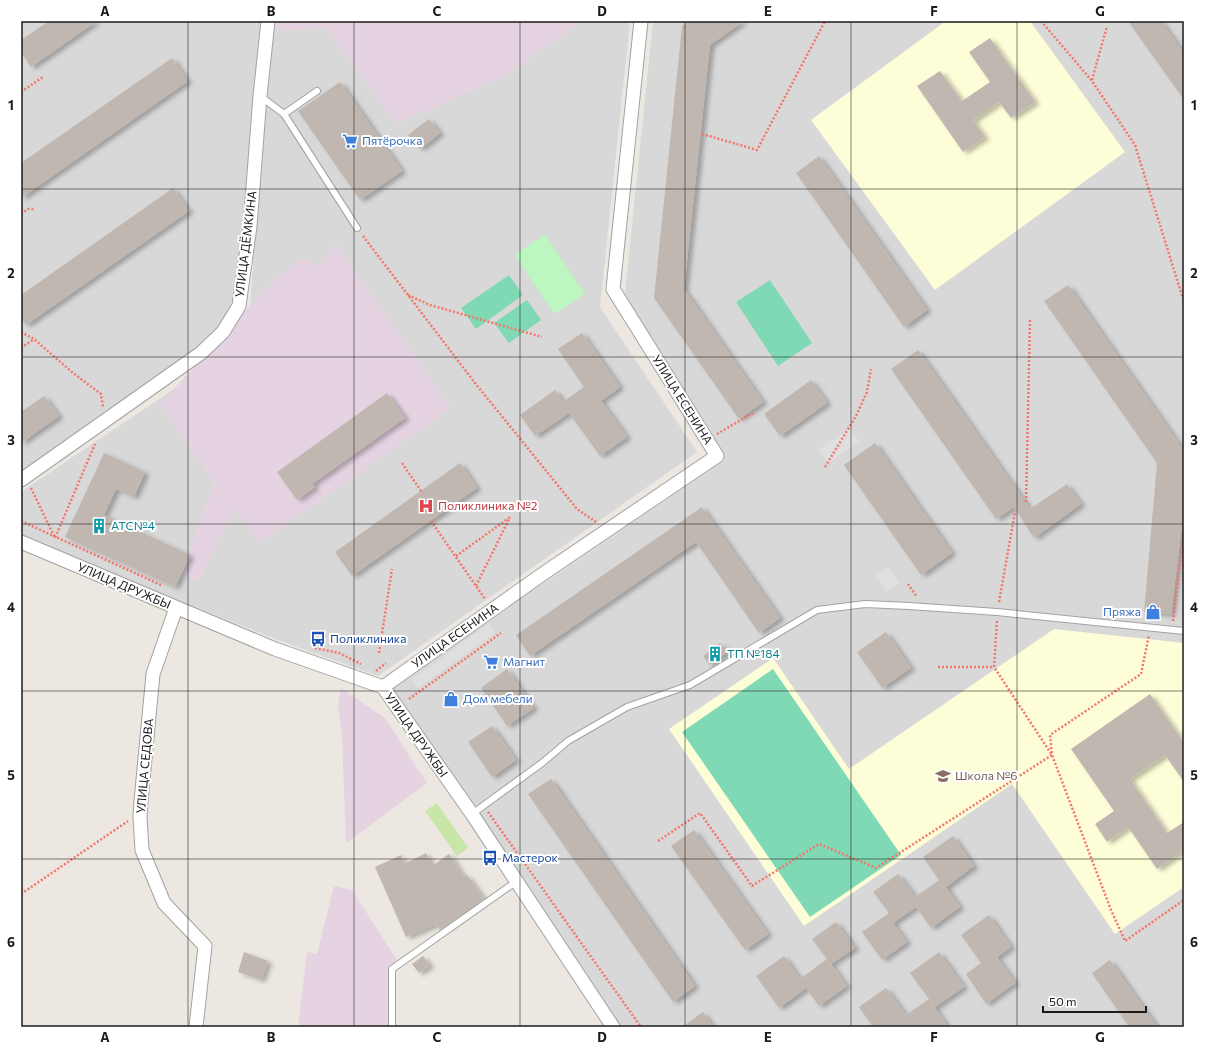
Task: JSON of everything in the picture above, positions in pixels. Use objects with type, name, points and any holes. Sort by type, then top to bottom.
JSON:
[{"type":"street","name":"УЛИЦА ДЁМКИНА","points":[[23,479],[200,353],[223,332],[239,306],[250,226],[260,96],[268,21]]},
{"type":"street","name":"УЛИЦА ЕСЕНИНА","points":[[385,685],[608,530],[718,456],[613,289],[641,21]]},
{"type":"street","name":"УЛИЦА ДРУЖБЫ","points":[[21,542],[275,649],[385,685],[517,880],[613,1027]]},
{"type":"street","name":"УЛИЦА СЕДОВА","points":[[176,608],[154,674],[141,793],[140,817],[142,850],[164,903],[205,946],[196,1027]]},
{"type":"lane","points":[[284,114],[317,91]]},
{"type":"lane","points":[[260,96],[284,114],[357,228]]},
{"type":"lane","points":[[472,814],[542,763],[568,741],[627,707],[690,685],[817,610],[865,604],[997,612],[1184,631]]},
{"type":"lane","points":[[392,1027],[392,969],[517,880]]},
{"type":"path","points":[[702,134],[757,150],[825,21]]},
{"type":"path","points":[[1041,21],[1092,81],[1135,145],[1184,302]]},
{"type":"path","points":[[1092,81],[1107,26]]},
{"type":"path","points":[[21,92],[43,77]]},
{"type":"path","points":[[21,214],[28,209],[34,209]]},
{"type":"path","points":[[357,228],[475,383],[577,509],[608,530]]},
{"type":"path","points":[[408,295],[430,304],[542,336]]},
{"type":"path","points":[[1026,502],[1030,318]]},
{"type":"path","points":[[21,332],[34,339],[73,373],[101,394],[105,420]]},
{"type":"path","points":[[21,348],[34,339]]},
{"type":"path","points":[[825,467],[856,416],[867,392],[871,369]]},
{"type":"path","points":[[707,440],[753,413]]},
{"type":"path","points":[[56,538],[96,442]]},
{"type":"path","points":[[402,464],[421,491]]},
{"type":"path","points":[[23,479],[56,538]]},
{"type":"path","points":[[1015,512],[997,612],[994,666],[1052,754],[1110,910],[1125,941],[1184,900]]},
{"type":"path","points":[[456,556],[510,517],[476,586]]},
{"type":"path","points":[[431,520],[493,610]]},
{"type":"path","points":[[21,521],[164,586]]},
{"type":"path","points":[[1172,630],[1184,529]]},
{"type":"path","points":[[379,653],[392,569]]},
{"type":"path","points":[[1052,754],[1050,735],[1141,674],[1150,628]]},
{"type":"path","points":[[409,699],[501,633]]},
{"type":"path","points":[[308,646],[339,653],[363,665]]},
{"type":"path","points":[[376,671],[386,662]]},
{"type":"path","points":[[938,667],[994,666]]},
{"type":"path","points":[[370,668],[376,671],[385,685]]},
{"type":"path","points":[[406,694],[413,705]]},
{"type":"path","points":[[658,841],[700,812],[752,886],[819,844],[876,868],[1052,754]]},
{"type":"path","points":[[483,805],[640,1027]]},
{"type":"path","points":[[21,894],[126,822],[140,817]]},
{"type":"shaded area","points":[[21,21],[630,21],[600,307],[697,452],[378,676],[275,639],[21,537],[21,492],[217,360],[250,311],[266,48],[239,306],[223,332],[21,480]]},
{"type":"shaded area","points":[[275,21],[583,21],[504,76],[396,124],[327,29],[275,30]]},
{"type":"shaded area","points":[[653,21],[1184,21],[1184,1027],[619,1027],[388,689],[725,460],[624,303]]},
{"type":"shaded area","points":[[946,21],[1030,21],[1125,152],[935,290],[811,120]]},
{"type":"shaded area","points":[[336,244],[451,408],[260,543],[234,509],[198,582],[182,572],[214,482],[160,404],[271,283],[301,259],[319,266]]},
{"type":"shaded area","points":[[850,428],[859,442],[828,463],[819,449]]},
{"type":"shaded area","points":[[888,567],[899,583],[886,592],[875,576]]},
{"type":"shaded area","points":[[489,624],[495,633],[418,688],[412,679]]},
{"type":"shaded area","name":"Школа №6","points":[[1054,629],[1184,643],[1184,887],[1115,934],[1012,784],[804,926],[669,729],[773,658],[849,769]]},
{"type":"shaded area","points":[[341,688],[385,718],[427,783],[346,843],[342,736],[338,705]]},
{"type":"shaded area","points":[[334,886],[352,890],[397,960],[389,966],[388,1027],[298,1027],[307,952],[317,954]]},
{"type":"green space","points":[[545,234],[585,294],[554,314],[514,255]]},
{"type":"green space","points":[[509,275],[523,295],[476,329],[461,308]]},
{"type":"green space","points":[[770,280],[812,343],[778,366],[736,302]]},
{"type":"green space","points":[[527,300],[541,320],[509,343],[494,323]]},
{"type":"green space","points":[[773,669],[901,855],[810,917],[682,732]]},
{"type":"green space","points":[[437,803],[468,848],[457,856],[425,811]]},
{"type":"building","points":[[49,21],[97,21],[31,67],[21,52],[21,40]]},
{"type":"building","points":[[688,21],[744,21],[710,45],[684,289],[763,402],[739,419],[654,298],[682,26]]},
{"type":"building","points":[[1128,21],[1161,21],[1184,54],[1184,100]]},
{"type":"building","points":[[990,38],[1035,102],[1011,118],[999,102],[973,120],[985,137],[963,152],[917,86],[940,71],[962,101],[990,82],[969,52]]},
{"type":"building","points":[[172,58],[188,81],[21,198],[21,163]]},
{"type":"building","name":"Пятёрочка","points":[[340,82],[402,171],[360,200],[298,111]]},
{"type":"building","points":[[429,119],[440,133],[420,149],[408,135]]},
{"type":"building","points":[[819,156],[927,310],[904,327],[796,173]]},
{"type":"building","points":[[173,188],[189,211],[26,325],[21,318],[21,295]]},
{"type":"building","points":[[1068,285],[1184,451],[1184,508],[1171,614],[1144,612],[1157,463],[1044,301]]},
{"type":"building","points":[[582,333],[620,387],[601,401],[627,437],[600,456],[569,413],[535,436],[520,415],[555,390],[563,402],[584,387],[558,349]]},
{"type":"building","points":[[918,350],[1030,509],[1067,484],[1081,504],[1034,538],[1014,507],[996,519],[891,369]]},
{"type":"building","points":[[811,380],[827,403],[780,436],[764,414]]},
{"type":"building","points":[[387,393],[405,418],[312,484],[315,487],[297,500],[277,472]]},
{"type":"building","points":[[44,396],[59,416],[21,443],[21,412]]},
{"type":"building","points":[[875,443],[952,553],[921,575],[844,465]]},
{"type":"building","name":"АТС№4","points":[[104,453],[145,472],[134,497],[116,489],[104,515],[190,555],[175,587],[65,537]]},
{"type":"building","name":"Поликлиника №2","points":[[460,463],[477,488],[352,576],[335,552]]},
{"type":"building","points":[[702,507],[780,618],[759,633],[696,542],[530,656],[516,635]]},
{"type":"building","points":[[886,632],[911,668],[882,688],[857,652]]},
{"type":"building","name":"ТП №184","points":[[720,643],[727,652],[710,665],[703,656]]},
{"type":"building","points":[[507,669],[534,708],[507,726],[481,688]]},
{"type":"building","points":[[1150,694],[1184,743],[1184,782],[1165,755],[1130,779],[1167,833],[1184,822],[1184,850],[1157,869],[1128,827],[1107,842],[1095,824],[1114,811],[1071,749]]},
{"type":"building","points":[[492,726],[516,760],[492,777],[468,742]]},
{"type":"building","points":[[551,779],[695,986],[673,1002],[528,794]]},
{"type":"building","points":[[694,830],[768,934],[745,950],[671,846]]},
{"type":"building","points":[[953,836],[974,866],[946,887],[960,907],[931,928],[916,907],[893,923],[907,942],[882,960],[862,932],[889,913],[873,892],[898,874],[915,897],[939,880],[923,857]]},
{"type":"building","points":[[426,853],[432,866],[449,854],[464,877],[467,875],[484,899],[440,930],[436,924],[406,937],[375,867],[401,855],[404,864]]},
{"type":"building","points":[[989,915],[1011,947],[997,957],[1015,983],[986,1004],[966,974],[981,963],[961,935]]},
{"type":"building","points":[[836,922],[855,948],[831,964],[847,986],[819,1006],[806,988],[779,1008],[756,976],[784,956],[800,979],[827,959],[812,939]]},
{"type":"building","points":[[244,952],[268,961],[261,980],[238,972]]},
{"type":"building","points":[[939,952],[964,987],[935,1007],[910,973]]},
{"type":"building","points":[[423,956],[430,965],[419,973],[412,964]]},
{"type":"building","points":[[1110,960],[1157,1027],[1129,1027],[1092,973]]},
{"type":"building","points":[[886,988],[906,1015],[929,999],[948,1027],[873,1027],[859,1007]]},
{"type":"building","points":[[703,1012],[713,1027],[682,1027]]},
{"type":"place","name":"Пятёрочка","points":[[350,141]]},
{"type":"place","name":"Поликлиника №2","points":[[426,506]]},
{"type":"place","name":"АТС№4","points":[[99,526]]},
{"type":"place","name":"Пряжа","points":[[1153,612]]},
{"type":"place","name":"Поликлиника","points":[[318,639]]},
{"type":"place","name":"ТП №184","points":[[715,654]]},
{"type":"place","name":"Магнит","points":[[491,662]]},
{"type":"place","name":"Дом мебели","points":[[451,699]]},
{"type":"place","name":"Школа №6","points":[[943,776]]},
{"type":"place","name":"Мастерок","points":[[490,858]]}]
